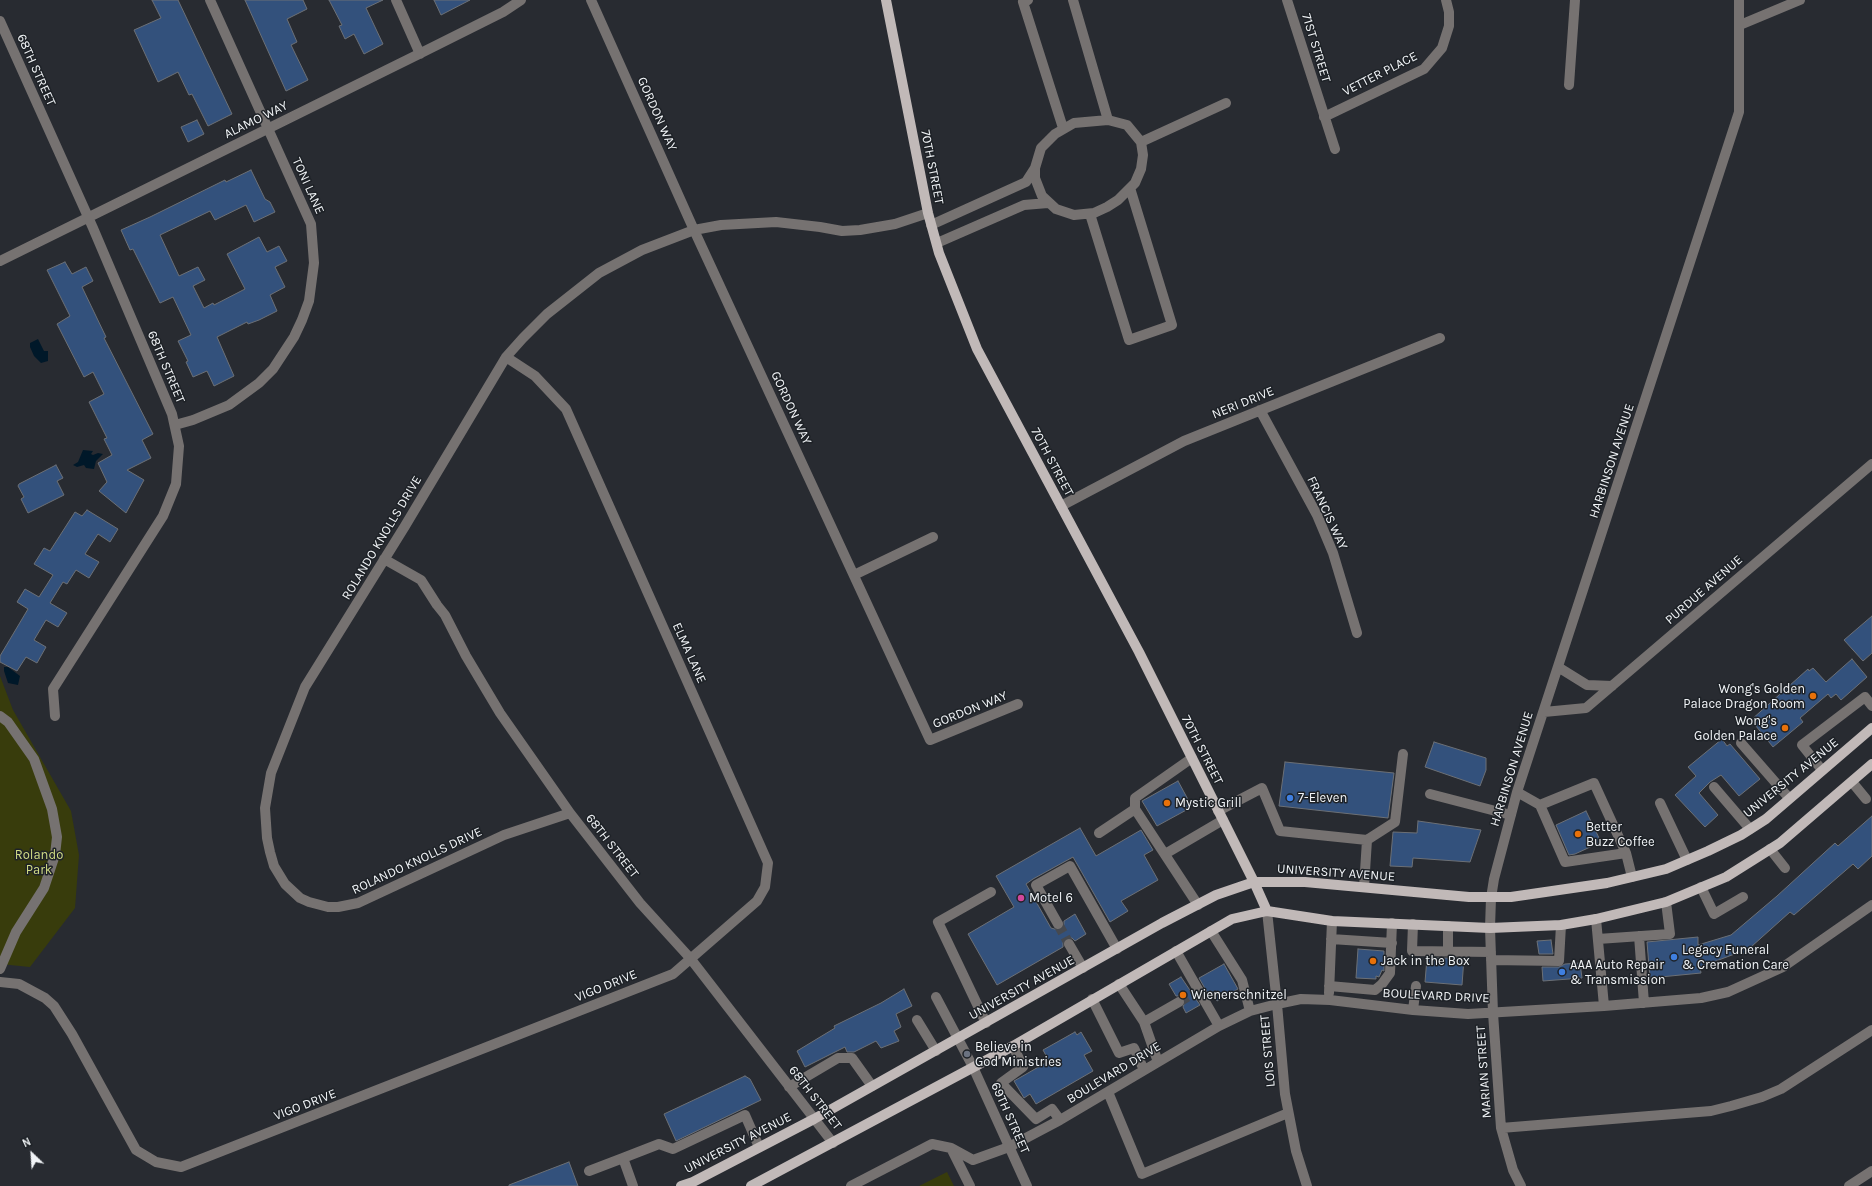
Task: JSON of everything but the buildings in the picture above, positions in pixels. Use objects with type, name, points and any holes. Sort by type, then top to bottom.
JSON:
[{"type":"main road","name":"70TH STREET","points":[[886,0],[931,225],[936,243],[977,349],[1138,652],[1254,882],[1266,911]]},
{"type":"main road","name":"UNIVERSITY AVENUE","points":[[681,1186],[693,1182],[814,1119],[1216,895],[1254,882],[1305,882],[1491,898],[1511,897],[1600,884],[1666,869],[1708,851],[1766,819],[1872,728]]},
{"type":"main road","points":[[751,1186],[1013,1046],[1232,919],[1266,911],[1332,921],[1490,928],[1561,925],[1596,919],[1666,902],[1726,877],[1780,843],[1872,764]]},
{"type":"street","name":"TONI LANE","points":[[175,425],[193,420],[223,408],[244,395],[273,369],[294,338],[308,302],[314,263],[311,224],[210,0]]},
{"type":"street","points":[[396,0],[420,54]]},
{"type":"street","name":"ALAMO WAY","points":[[0,261],[420,54],[503,12],[521,0]]},
{"type":"street","name":"GORDON WAY","points":[[591,0],[694,230],[930,740],[1018,704]]},
{"type":"street","points":[[1028,0],[1023,2],[1063,128]]},
{"type":"street","points":[[1074,0],[1108,120]]},
{"type":"street","name":"71ST STREET","points":[[1287,0],[1335,149]]},
{"type":"street","name":"VETTER PLACE","points":[[1324,117],[1424,69],[1442,48],[1449,26],[1449,12],[1446,0]]},
{"type":"street","points":[[1569,85],[1575,0]]},
{"type":"street","name":"HARBINSON AVENUE","points":[[1490,928],[1491,898],[1496,866],[1517,792],[1683,288],[1739,112],[1739,0]]},
{"type":"street","points":[[1740,25],[1800,0]]},
{"type":"street","name":"68TH STREET","points":[[0,21],[88,217],[175,425],[179,446],[176,484],[163,516],[53,689],[55,716]]},
{"type":"street","points":[[1141,142],[1226,103]]},
{"type":"street","points":[[931,225],[1026,182],[1035,168],[1041,148],[1047,141],[1063,128],[1083,120],[1108,120],[1127,126],[1141,142],[1143,155],[1141,169],[1135,183],[1118,200],[1107,207],[1090,214],[1074,215],[1065,213],[1048,203],[1038,187],[1035,168]]},
{"type":"street","points":[[1090,214],[1129,340],[1172,325],[1130,188]]},
{"type":"street","points":[[936,243],[1024,205],[1048,203]]},
{"type":"street","name":"ROLANDO KNOLLS DRIVE","points":[[570,813],[504,835],[450,861],[348,906],[328,907],[300,898],[284,884],[274,866],[267,838],[265,808],[271,773],[305,687],[506,358],[547,314],[599,274],[642,250],[694,230],[721,225],[776,222],[820,226],[842,231],[860,230],[895,224],[928,213]]},
{"type":"street","name":"NERI DRIVE","points":[[1061,506],[1184,441],[1440,338]]},
{"type":"street","name":"ELMA LANE","points":[[506,358],[535,376],[566,409],[768,863],[765,887],[757,901],[690,958]]},
{"type":"street","name":"FRANCIS WAY","points":[[1260,410],[1317,515],[1333,553],[1358,633]]},
{"type":"street","name":"PURDUE AVENUE","points":[[1544,712],[1586,708],[1872,464]]},
{"type":"street","points":[[854,575],[933,537]]},
{"type":"street","name":"68TH STREET","points":[[384,559],[421,580],[437,605],[446,615],[466,656],[500,713],[570,813],[640,903],[690,958],[833,1143]]},
{"type":"street","points":[[1558,667],[1587,685],[1612,686]]},
{"type":"street","points":[[1822,770],[1802,745],[1865,696],[1872,706]]},
{"type":"street","points":[[0,716],[8,722],[34,759],[52,810],[57,837],[55,855],[44,888],[16,932],[0,969]]},
{"type":"street","points":[[1742,743],[1789,798]]},
{"type":"street","points":[[1165,854],[1220,815],[1262,788],[1280,831],[1367,840],[1395,822],[1403,754]]},
{"type":"street","points":[[1192,758],[1135,798],[1135,808],[1198,905]]},
{"type":"street","points":[[1852,782],[1866,799]]},
{"type":"street","points":[[1540,804],[1594,783],[1626,853],[1632,877]]},
{"type":"street","points":[[1714,787],[1750,829]]},
{"type":"street","points":[[1517,792],[1540,804],[1565,862],[1626,853]]},
{"type":"street","points":[[1430,794],[1510,815]]},
{"type":"street","points":[[1660,803],[1687,860]]},
{"type":"street","points":[[1099,832],[1135,808]]},
{"type":"street","points":[[1364,887],[1367,840]]},
{"type":"street","points":[[1770,849],[1785,868]]},
{"type":"street","points":[[1058,924],[1036,885],[1070,866],[1117,949]]},
{"type":"street","points":[[1701,887],[1714,914],[1743,897]]},
{"type":"street","points":[[986,1023],[938,922],[991,892]]},
{"type":"street","points":[[1598,939],[1670,934],[1666,902]]},
{"type":"street","name":"BOULEVARD DRIVE","points":[[851,1186],[932,1144],[952,1148],[973,1160],[1010,1147],[1060,1120],[1220,1026],[1250,1011],[1301,999],[1330,1000],[1413,1010],[1468,1014],[1604,1006],[1700,998],[1728,992],[1782,967],[1872,905]]},
{"type":"street","name":"LOIS STREET","points":[[1266,911],[1278,1004],[1285,1094],[1296,1151],[1307,1186]]},
{"type":"street","points":[[1596,919],[1604,1006]]},
{"type":"street","points":[[1330,1000],[1329,986],[1332,921]]},
{"type":"street","points":[[1329,986],[1375,990],[1382,984],[1390,973],[1392,923]]},
{"type":"street","points":[[1413,924],[1412,951],[1448,951],[1559,961],[1561,925]]},
{"type":"street","points":[[1448,926],[1448,951]]},
{"type":"street","name":"MARIAN STREET","points":[[1490,928],[1493,1013],[1501,1128],[1513,1170],[1521,1186]]},
{"type":"street","points":[[1210,931],[1242,980],[1250,1011]]},
{"type":"street","points":[[1639,936],[1644,1003]]},
{"type":"street","points":[[1331,939],[1392,943]]},
{"type":"street","points":[[1069,944],[1083,968]]},
{"type":"street","points":[[1176,951],[1196,992],[1220,1026]]},
{"type":"street","name":"VIGO DRIVE","points":[[0,982],[19,984],[45,998],[54,1006],[72,1034],[136,1150],[156,1162],[180,1167],[673,974],[690,958]]},
{"type":"street","points":[[1118,984],[1144,1022],[1158,1062]]},
{"type":"street","points":[[1413,1010],[1416,986]]},
{"type":"street","name":"69TH STREET","points":[[936,997],[973,1067],[1027,1186]]},
{"type":"street","points":[[1092,999],[1119,1053],[1134,1048],[1144,1070]]},
{"type":"street","points":[[1144,1022],[1179,1002]]},
{"type":"street","points":[[917,1020],[936,1051]]},
{"type":"street","points":[[1501,1128],[1711,1111],[1731,1106],[1762,1097],[1782,1089],[1872,1030]]},
{"type":"street","points":[[1013,1046],[1023,1066],[1001,1083],[1036,1119],[1052,1109],[1060,1120]]},
{"type":"street","points":[[789,1087],[838,1058],[852,1058],[872,1086]]},
{"type":"street","points":[[1108,1092],[1142,1174],[1288,1113]]},
{"type":"street","points":[[589,1171],[659,1144],[673,1149],[745,1115],[759,1148]]},
{"type":"street","points":[[952,1148],[970,1186]]},
{"type":"street","points":[[622,1158],[633,1186]]},
{"type":"street","points":[[1849,1186],[1872,1171]]},
{"type":"green space","name":"Rolando Park","points":[[0,676],[13,710],[71,811],[79,855],[75,908],[30,967],[0,964]]},
{"type":"green space","points":[[947,1172],[954,1186],[919,1186]]},
{"type":"water","points":[[38,339],[44,351],[48,351],[48,361],[41,363],[34,356],[30,347],[30,343]]},
{"type":"water","points":[[83,450],[93,451],[91,454],[93,455],[98,453],[103,454],[96,461],[94,469],[86,468],[84,465],[77,467],[73,465],[78,462]]},
{"type":"water","points":[[4,667],[8,667],[20,676],[18,685],[8,683]]},
{"type":"tunnel","points":[[1058,924],[1069,944]]},
{"type":"tunnel","points":[[1179,1002],[1192,994]]},
{"type":"place","name":"Wong's Golden Palace Dragon Room","points":[[1813,696]]},
{"type":"place","name":"Wong's Golden Palace","points":[[1785,728]]},
{"type":"place","name":"7-Eleven","points":[[1290,798]]},
{"type":"place","name":"Mystic Grill","points":[[1167,803]]},
{"type":"place","name":"Better Buzz Coffee","points":[[1578,834]]},
{"type":"place","name":"Motel 6","points":[[1021,898]]},
{"type":"place","name":"Legacy Funeral & Cremation Care","points":[[1674,957]]},
{"type":"place","name":"Jack in the Box","points":[[1373,961]]},
{"type":"place","name":"AAA Auto Repair & Transmission","points":[[1562,972]]},
{"type":"place","name":"Wienerschnitzel","points":[[1183,995]]},
{"type":"place","name":"Believe in God Ministries","points":[[967,1054]]}]
